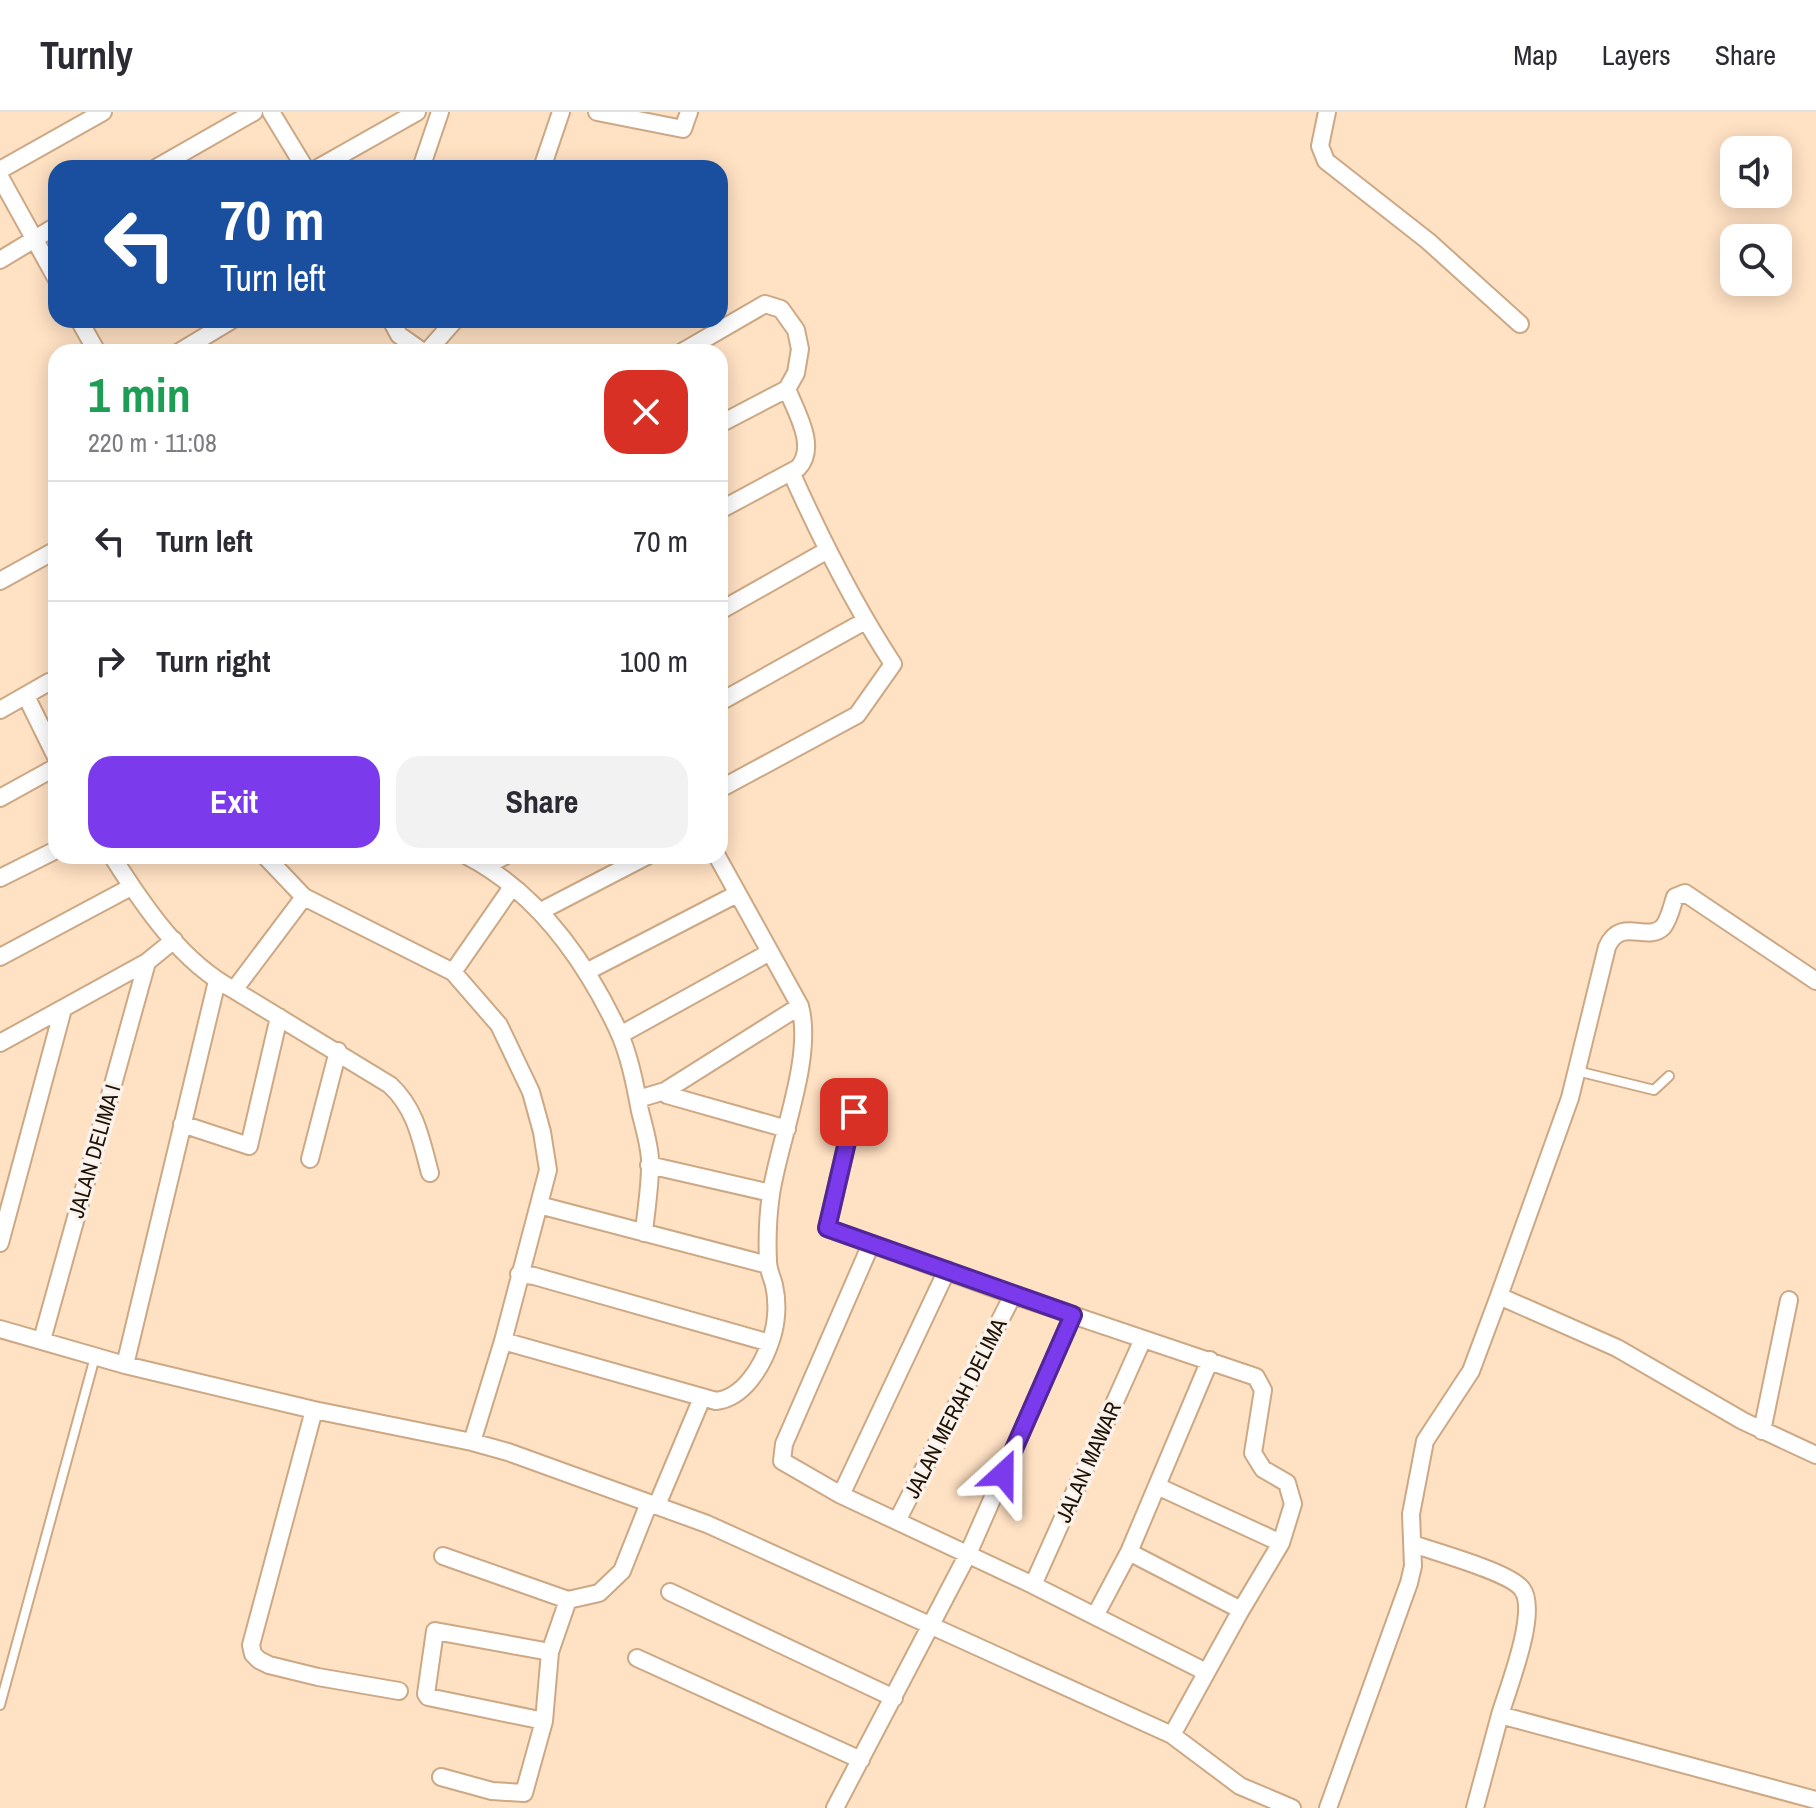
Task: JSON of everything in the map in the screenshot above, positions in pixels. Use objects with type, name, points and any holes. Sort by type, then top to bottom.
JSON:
[{"type":"street","points":[[0,170],[103,112]]},
{"type":"street","points":[[170,160],[254,112]]},
{"type":"street","points":[[271,112],[300,160]]},
{"type":"street","points":[[332,160],[417,112]]},
{"type":"street","points":[[424,160],[440,112]]},
{"type":"street","points":[[545,160],[561,112]]},
{"type":"street","points":[[597,112],[683,129],[689,112]]},
{"type":"street","points":[[1327,112],[1320,146],[1326,161],[1428,241],[1520,324]]},
{"type":"street","points":[[0,177],[48,264]]},
{"type":"street","points":[[0,260],[48,231]]},
{"type":"street","points":[[728,325],[765,304],[774,305],[781,309],[796,330],[800,349],[796,373],[787,389],[728,420]]},
{"type":"street","points":[[192,344],[219,328]]},
{"type":"street","points":[[395,328],[399,335],[413,344]]},
{"type":"street","points":[[432,344],[448,328]]},
{"type":"street","points":[[696,344],[724,328]]},
{"type":"street","points":[[728,506],[791,472],[805,461],[807,444],[787,389]]},
{"type":"street","points":[[728,785],[857,715],[893,664],[826,551],[791,472]]},
{"type":"street","points":[[728,606],[826,551]]},
{"type":"street","points":[[0,581],[48,554]]},
{"type":"street","points":[[728,698],[865,621]]},
{"type":"street","points":[[0,710],[48,683]]},
{"type":"street","points":[[26,696],[48,741]]},
{"type":"street","points":[[0,798],[48,771]]},
{"type":"street","points":[[0,878],[48,854]]},
{"type":"street","points":[[117,864],[131,887],[174,940],[217,981],[338,1051],[401,1095],[414,1118],[430,1173]]},
{"type":"street","points":[[273,864],[304,897],[453,972],[499,1025],[531,1092],[548,1170],[503,1341],[472,1442]]},
{"type":"street","points":[[482,864],[541,911],[586,972],[620,1035],[638,1099],[649,1165],[644,1233]]},
{"type":"street","points":[[486,866],[490,864]]},
{"type":"street","points":[[541,911],[632,864]]},
{"type":"street","points":[[503,1341],[716,1401],[732,1397],[759,1367],[770,1343],[776,1298],[768,1265],[771,1193],[787,1129],[804,1021],[800,1006],[721,864]]},
{"type":"street","points":[[0,957],[131,887]]},
{"type":"street","points":[[453,972],[512,887]]},
{"type":"street","points":[[586,972],[737,894]]},
{"type":"street","points":[[1328,1808],[1409,1583],[1413,1566],[1411,1514],[1425,1441],[1471,1371],[1499,1296],[1560,1130],[1610,940],[1623,931],[1656,931],[1662,928],[1679,894],[1690,895],[1816,981]]},
{"type":"street","points":[[234,990],[304,897]]},
{"type":"street","points":[[0,1043],[147,962],[174,940]]},
{"type":"street","points":[[620,1035],[770,952]]},
{"type":"street","name":"JALAN DELIMA I","points":[[42,1340],[147,962]]},
{"type":"street","points":[[125,1365],[217,981]]},
{"type":"street","points":[[638,1099],[665,1091],[800,1006]]},
{"type":"street","points":[[0,1243],[63,1009]]},
{"type":"street","points":[[182,1124],[249,1146],[279,1017]]},
{"type":"street","points":[[310,1159],[338,1051]]},
{"type":"street","points":[[665,1091],[667,1095],[787,1129]]},
{"type":"street","points":[[854,1112],[827,1228],[1256,1377],[1263,1390],[1253,1453],[1263,1469],[1287,1483],[1293,1504],[1281,1543],[1172,1735]]},
{"type":"street","points":[[649,1165],[771,1193]]},
{"type":"street","points":[[539,1205],[768,1265]]},
{"type":"street","points":[[871,1244],[783,1450],[782,1461],[841,1495],[1033,1585],[1206,1672]]},
{"type":"street","points":[[841,1495],[947,1270]]},
{"type":"street","points":[[519,1274],[770,1343]]},
{"type":"street","name":"JALAN MERAH DELIMA","points":[[897,1521],[1013,1295]]},
{"type":"street","points":[[1499,1296],[1617,1348],[1762,1431],[1816,1455]]},
{"type":"street","points":[[1762,1431],[1789,1300]]},
{"type":"street","points":[[835,1808],[968,1554],[1073,1315]]},
{"type":"street","points":[[0,1329],[125,1365],[314,1410],[472,1442],[657,1505],[707,1524],[1172,1735],[1240,1786],[1292,1808]]},
{"type":"street","name":"JALAN MAWAR","points":[[1033,1585],[1143,1339]]},
{"type":"street","points":[[1095,1616],[1129,1552],[1210,1360]]},
{"type":"street","points":[[443,1556],[568,1600],[599,1593],[622,1571],[657,1505],[702,1398]]},
{"type":"street","points":[[314,1410],[251,1645],[253,1654],[259,1660],[294,1671],[399,1691]]},
{"type":"street","points":[[1157,1486],[1281,1543]]},
{"type":"street","points":[[1413,1544],[1504,1576],[1522,1589],[1527,1599],[1527,1622],[1475,1808]]},
{"type":"street","points":[[1129,1552],[1241,1610]]},
{"type":"street","points":[[670,1592],[894,1698]]},
{"type":"street","points":[[441,1777],[492,1791],[524,1793],[544,1721],[550,1652],[568,1600]]},
{"type":"street","points":[[544,1721],[427,1697],[426,1694],[434,1632],[437,1630],[550,1652]]},
{"type":"street","points":[[637,1658],[861,1760]]},
{"type":"street","points":[[1500,1715],[1816,1800]]},
{"type":"lane","points":[[1576,1071],[1654,1090],[1669,1076]]},
{"type":"lane","points":[[0,1705],[95,1357]]},
{"type":"route","points":[[854,1112],[827,1228],[1073,1315],[1003,1474]]}]
